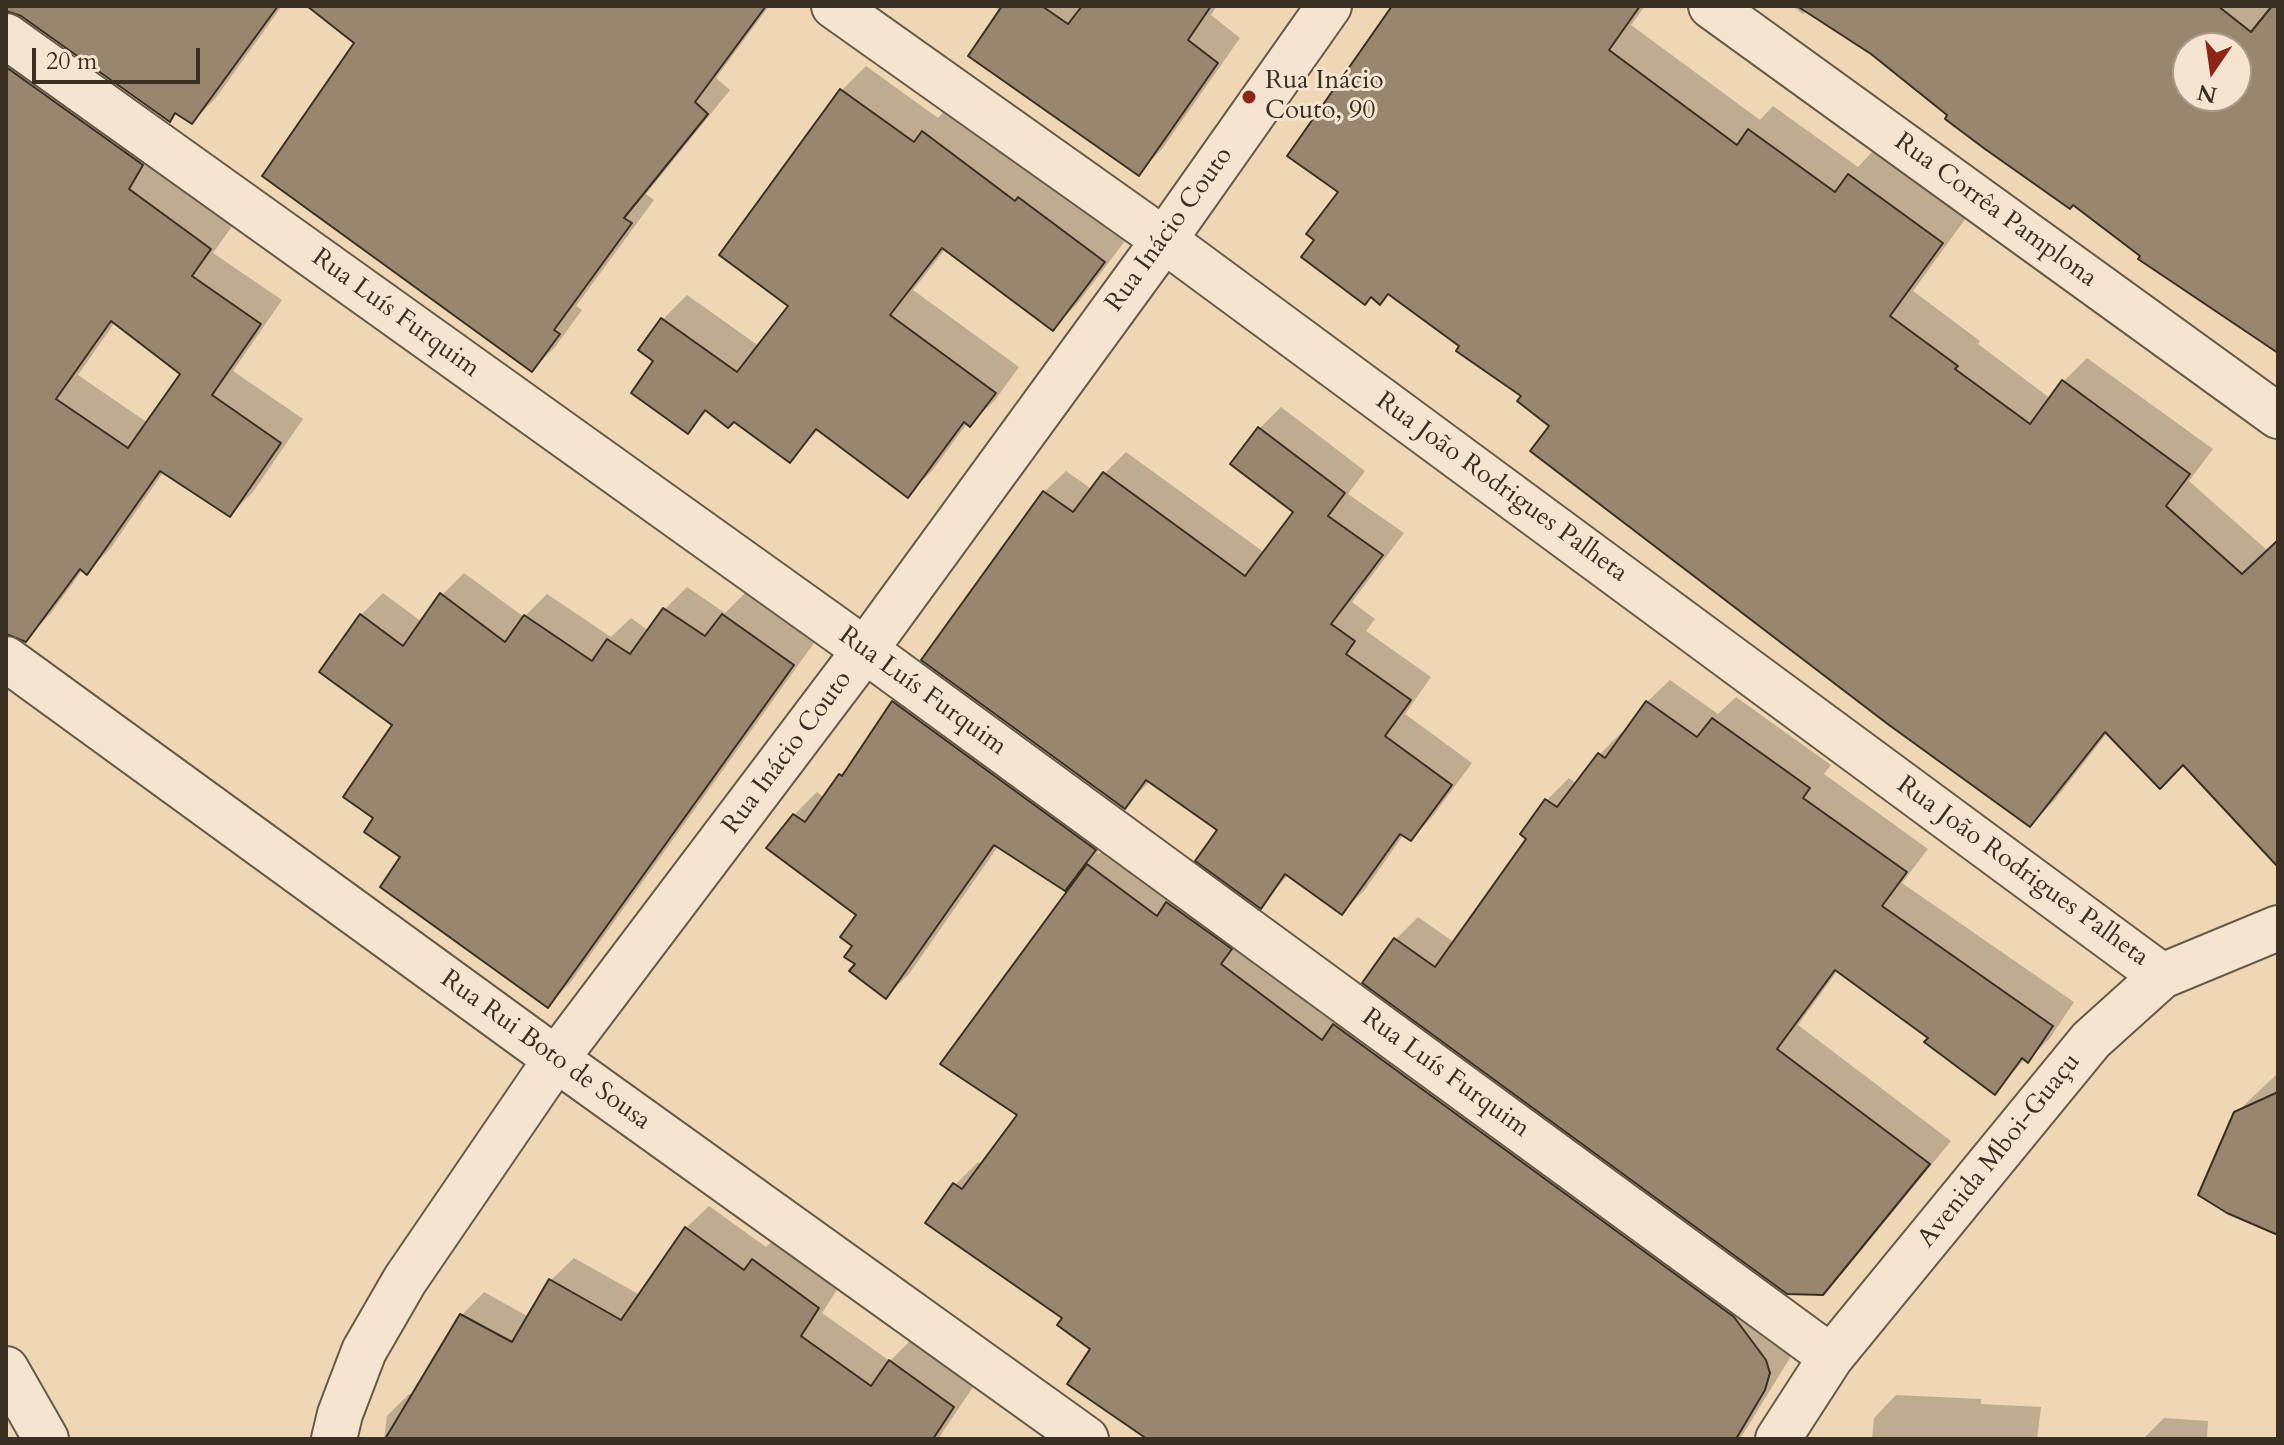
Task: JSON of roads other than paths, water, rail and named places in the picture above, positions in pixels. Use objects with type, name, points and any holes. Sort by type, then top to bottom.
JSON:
[{"type":"street","name":"Rua João Rodrigues Palheta","points":[[834,6],[1164,240],[2162,976]]},
{"type":"street","name":"Rua Inácio Couto","points":[[334,1439],[364,1351],[398,1292],[556,1059],[865,650],[1164,240],[1329,6]]},
{"type":"street","name":"Rua Corrêa Pamplona","points":[[1711,6],[2278,416]]},
{"type":"street","name":"Rua Luís Furquim","points":[[6,36],[865,650],[1831,1357]]},
{"type":"street","name":"Rua Rui Boto de Sousa","points":[[6,659],[1086,1439]]},
{"type":"street","name":"Avenida Mboi-Guaçu","points":[[1778,1439],[1831,1357],[2091,1040],[2162,976],[2278,928]]},
{"type":"street","points":[[6,1369],[46,1439]]},
{"type":"place","name":"Rua Inácio Couto, 90","points":[[1249,97]]}]
